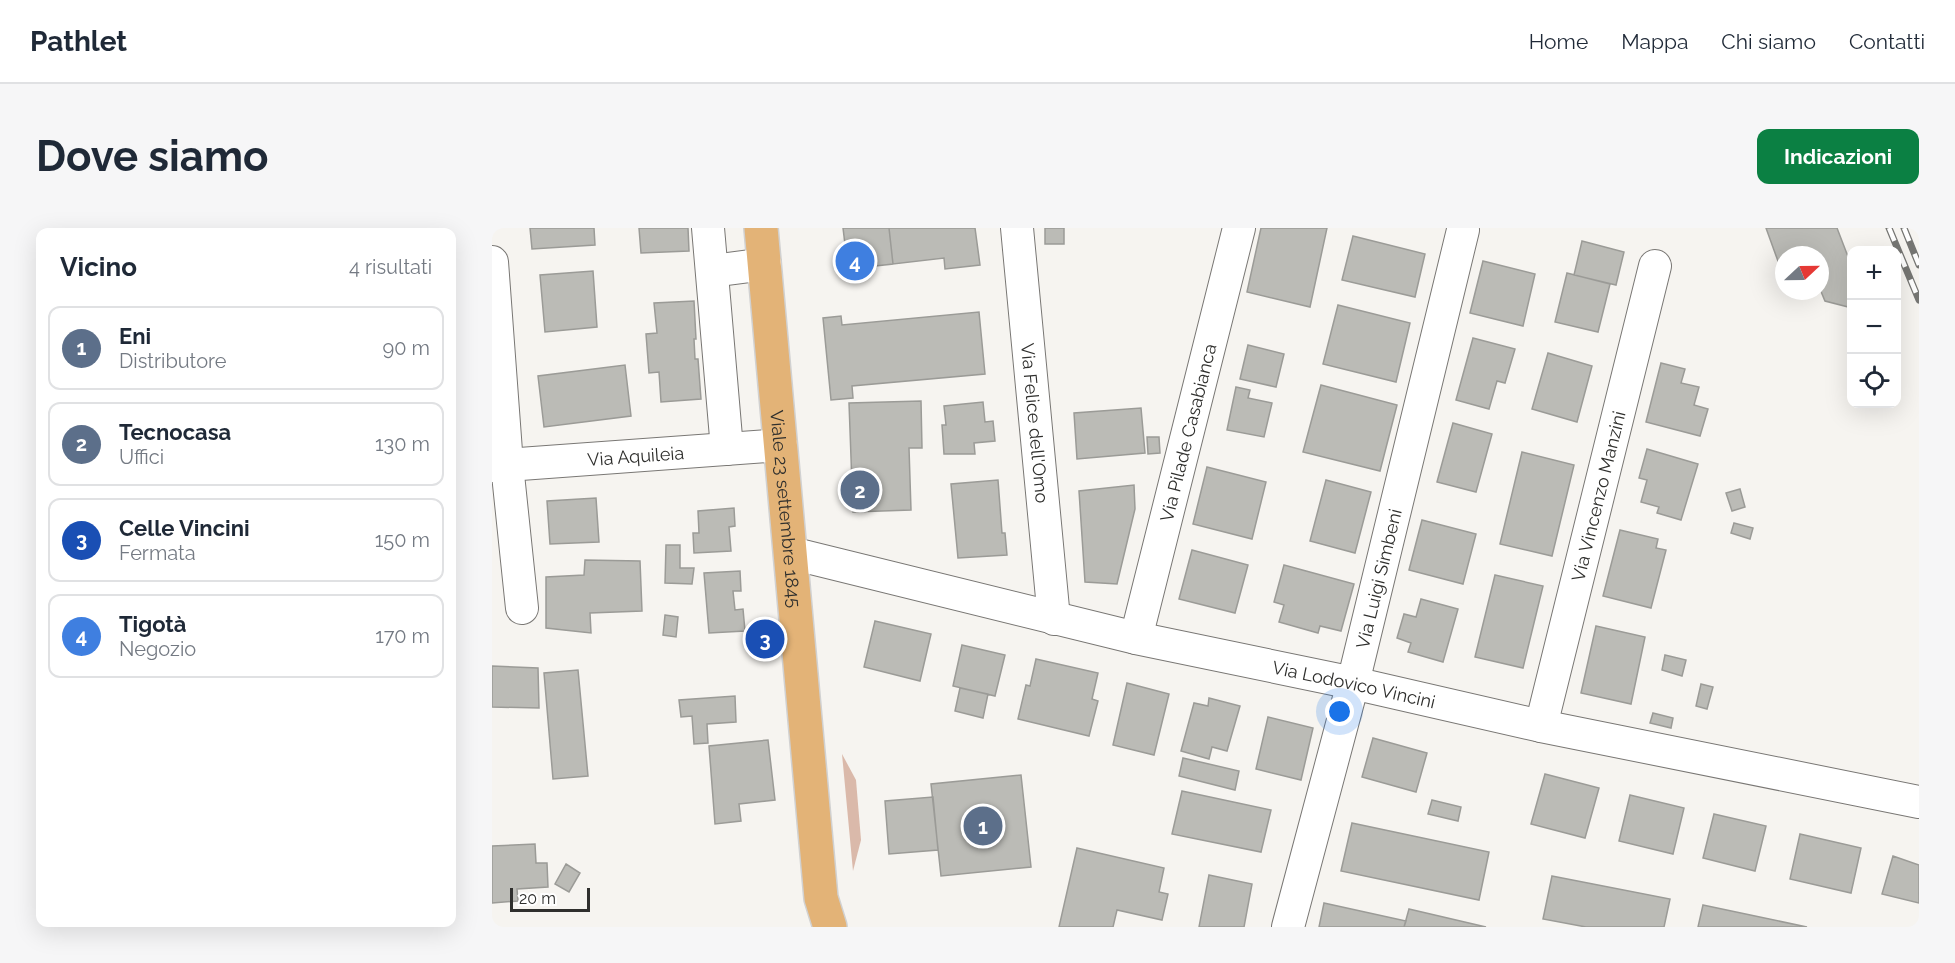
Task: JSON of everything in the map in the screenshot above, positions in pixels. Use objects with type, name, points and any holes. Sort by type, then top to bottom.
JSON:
[{"type":"main road","name":"Viale 23 settembre 1845","points":[[761,228],[822,917]]},
{"type":"street","points":[[708,228],[727,449]]},
{"type":"street","name":"Via Felice dell'Omo","points":[[1017,228],[1054,619]]},
{"type":"street","name":"Via Pilade Casabianca","points":[[1136,638],[1239,228]]},
{"type":"street","name":"Via Luigi Simbeni","points":[[1288,927],[1353,683],[1463,230]]},
{"type":"street","points":[[492,262],[500,466],[522,608]]},
{"type":"street","points":[[712,271],[765,264]]},
{"type":"street","name":"Via Vincenzo Manzini","points":[[1541,726],[1655,266]]},
{"type":"street","name":"Via Aquileia","points":[[500,466],[781,445]]},
{"type":"street","name":"Via Lodovico Vincini","points":[[791,553],[1136,638],[1353,683],[1541,726],[1919,802]]},
{"type":"shaded area","points":[[842,754],[856,780],[861,840],[853,871]]},
{"type":"building","points":[[530,228],[594,228],[595,245],[532,249]]},
{"type":"building","points":[[639,228],[688,228],[689,251],[641,253]]},
{"type":"building","points":[[843,228],[889,228],[893,264],[848,269]]},
{"type":"building","points":[[889,228],[975,228],[980,265],[945,269],[944,258],[893,264]]},
{"type":"building","points":[[1045,228],[1064,228],[1064,244],[1045,244]]},
{"type":"building","points":[[1261,228],[1327,228],[1310,307],[1247,292]]},
{"type":"building","points":[[1766,228],[1837,228],[1847,254],[1847,307],[1825,300],[1829,300],[1829,246],[1775,246],[1775,253]]},
{"type":"building","points":[[1353,236],[1425,254],[1415,297],[1342,280]]},
{"type":"building","points":[[1582,241],[1624,252],[1616,285],[1574,275]]},
{"type":"building","points":[[1483,261],[1535,274],[1523,326],[1470,313]]},
{"type":"building","points":[[593,271],[597,327],[545,332],[540,275]]},
{"type":"building","points":[[1567,273],[1610,284],[1598,332],[1555,322]]},
{"type":"building","points":[[694,301],[695,359],[698,359],[701,399],[661,402],[659,372],[649,373],[646,334],[657,333],[654,303]]},
{"type":"building","points":[[1338,305],[1410,323],[1396,382],[1323,364]]},
{"type":"building","points":[[979,312],[985,374],[852,386],[853,398],[831,400],[823,318],[841,316],[842,325]]},
{"type":"building","points":[[1473,338],[1515,349],[1505,383],[1497,381],[1489,409],[1456,400]]},
{"type":"building","points":[[1248,345],[1284,354],[1276,387],[1240,379]]},
{"type":"building","points":[[1548,353],[1592,366],[1577,422],[1532,409]]},
{"type":"building","points":[[1661,363],[1685,369],[1681,383],[1699,387],[1694,405],[1708,409],[1700,436],[1646,422]]},
{"type":"building","points":[[625,365],[631,416],[544,427],[538,376]]},
{"type":"building","points":[[1321,385],[1397,405],[1380,471],[1303,452]]},
{"type":"building","points":[[1236,387],[1250,390],[1248,398],[1272,403],[1264,437],[1227,430]]},
{"type":"building","points":[[921,401],[922,448],[909,448],[911,510],[853,512],[849,403]]},
{"type":"building","points":[[983,402],[985,422],[993,421],[995,441],[974,443],[975,454],[944,454],[942,425],[946,425],[944,406]]},
{"type":"building","points":[[1141,408],[1145,453],[1077,459],[1074,413]]},
{"type":"building","points":[[1453,423],[1492,434],[1476,492],[1437,482]]},
{"type":"building","points":[[1147,437],[1159,437],[1160,453],[1148,454]]},
{"type":"building","points":[[1647,449],[1698,464],[1681,520],[1657,513],[1659,507],[1641,502],[1647,480],[1639,478]]},
{"type":"building","points":[[1522,452],[1574,465],[1552,556],[1500,544]]},
{"type":"building","points":[[1207,467],[1266,482],[1252,539],[1193,524]]},
{"type":"building","points":[[998,480],[1002,533],[1005,533],[1007,555],[958,558],[951,484]]},
{"type":"building","points":[[1326,480],[1371,492],[1355,553],[1310,541]]},
{"type":"building","points":[[1134,485],[1135,509],[1117,584],[1085,582],[1079,491]]},
{"type":"building","points":[[1740,489],[1745,507],[1732,511],[1726,493]]},
{"type":"building","points":[[596,498],[599,542],[550,544],[547,501]]},
{"type":"building","points":[[734,508],[735,526],[729,527],[731,551],[694,553],[693,533],[699,533],[698,511]]},
{"type":"building","points":[[1422,520],[1476,534],[1463,584],[1409,570]]},
{"type":"building","points":[[1734,523],[1753,528],[1750,539],[1731,533]]},
{"type":"building","points":[[1620,530],[1658,539],[1656,548],[1666,550],[1651,608],[1603,596]]},
{"type":"building","points":[[666,545],[680,545],[680,568],[694,568],[692,584],[665,583]]},
{"type":"building","points":[[1192,550],[1248,565],[1235,613],[1179,599]]},
{"type":"building","points":[[585,560],[640,561],[642,611],[590,613],[591,633],[546,628],[546,577],[584,575]]},
{"type":"building","points":[[1284,565],[1354,584],[1341,631],[1320,626],[1318,633],[1279,622],[1284,605],[1274,602]]},
{"type":"building","points":[[740,571],[741,591],[733,591],[735,610],[743,609],[745,631],[709,633],[704,573]]},
{"type":"building","points":[[1495,575],[1543,586],[1523,668],[1475,657]]},
{"type":"building","points":[[1421,599],[1458,609],[1443,662],[1408,652],[1411,643],[1397,638],[1404,614],[1416,617]]},
{"type":"building","points":[[665,615],[678,617],[676,637],[663,635]]},
{"type":"building","points":[[875,621],[931,634],[920,681],[864,667]]},
{"type":"building","points":[[1596,626],[1645,637],[1631,704],[1581,693]]},
{"type":"building","points":[[962,645],[1005,655],[995,696],[953,686]]},
{"type":"building","points":[[1665,655],[1686,660],[1682,676],[1662,670]]},
{"type":"building","points":[[1036,659],[1098,673],[1092,699],[1098,701],[1089,736],[1018,719],[1026,685],[1030,686]]},
{"type":"building","points":[[492,666],[538,668],[539,708],[492,707]]},
{"type":"building","points":[[578,670],[588,776],[553,779],[544,673]]},
{"type":"building","points":[[1127,683],[1169,694],[1154,755],[1113,745]]},
{"type":"building","points":[[1701,684],[1713,687],[1707,709],[1696,706]]},
{"type":"building","points":[[960,688],[988,694],[983,718],[955,711]]},
{"type":"building","points":[[735,696],[736,722],[707,724],[708,743],[694,744],[692,716],[681,717],[679,700]]},
{"type":"building","points":[[1209,698],[1240,706],[1227,751],[1212,747],[1209,759],[1181,751],[1194,703],[1208,706]]},
{"type":"building","points":[[1653,713],[1673,718],[1671,728],[1650,723]]},
{"type":"building","points":[[1268,717],[1313,728],[1301,780],[1256,769]]},
{"type":"building","points":[[1373,738],[1427,753],[1416,792],[1362,777]]},
{"type":"building","points":[[768,740],[775,800],[739,804],[741,821],[715,824],[709,746]]},
{"type":"building","points":[[1183,758],[1239,771],[1235,790],[1179,776]]},
{"type":"building","points":[[1545,774],[1599,788],[1585,838],[1531,824]]},
{"type":"building","points":[[1021,775],[1031,867],[941,876],[931,784]]},
{"type":"building","points":[[1182,791],[1271,810],[1261,852],[1172,834]]},
{"type":"building","points":[[1630,795],[1684,808],[1673,854],[1619,841]]},
{"type":"building","points":[[933,797],[938,850],[889,854],[885,801]]},
{"type":"building","points":[[1432,800],[1461,807],[1458,821],[1428,814]]},
{"type":"building","points":[[1714,814],[1766,826],[1755,871],[1703,858]]},
{"type":"building","points":[[1352,823],[1489,852],[1479,900],[1341,871]]},
{"type":"building","points":[[1800,834],[1861,848],[1851,893],[1790,879]]},
{"type":"building","points":[[535,844],[536,863],[547,863],[548,887],[517,889],[518,901],[492,903],[492,846]]},
{"type":"building","points":[[1077,848],[1164,868],[1159,892],[1168,894],[1162,920],[1117,910],[1113,927],[1059,927]]},
{"type":"building","points":[[1893,856],[1919,865],[1919,903],[1882,894]]},
{"type":"building","points":[[566,864],[580,873],[569,892],[555,884]]},
{"type":"building","points":[[1209,875],[1252,884],[1244,927],[1199,927]]},
{"type":"building","points":[[1552,876],[1670,899],[1664,927],[1586,927],[1543,919]]},
{"type":"building","points":[[1324,903],[1406,921],[1404,927],[1319,927]]},
{"type":"building","points":[[1703,905],[1807,927],[1698,927]]},
{"type":"building","points":[[1409,909],[1486,927],[1404,927]]},
{"type":"railway","points":[[1889,228],[1919,300]]},
{"type":"railway","points":[[1904,228],[1919,265]]},
{"type":"place","name":"Tigotà","points":[[855,261]]},
{"type":"place","name":"Tecnocasa","points":[[860,490]]},
{"type":"place","name":"Celle Vincini","points":[[765,639]]},
{"type":"place","name":"Eni","points":[[983,826]]}]
